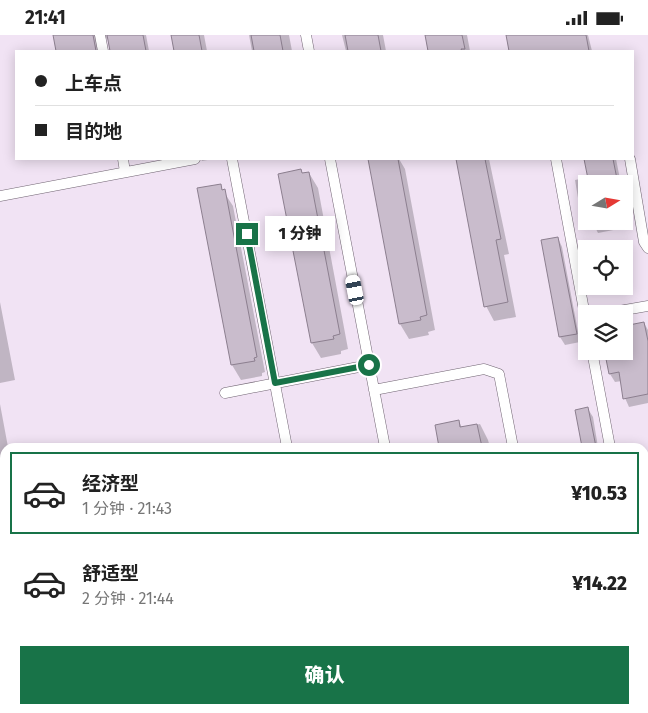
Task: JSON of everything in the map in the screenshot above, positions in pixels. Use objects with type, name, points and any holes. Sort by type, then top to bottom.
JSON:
[{"type":"lane","points":[[100,35],[103,50]]},
{"type":"lane","points":[[306,35],[310,50]]},
{"type":"lane","points":[[123,160],[125,172]]},
{"type":"lane","points":[[0,196],[190,160]]},
{"type":"lane","points":[[232,160],[286,443]]},
{"type":"lane","points":[[330,160],[384,443]]},
{"type":"lane","points":[[556,160],[584,305]]},
{"type":"lane","points":[[630,160],[644,242],[648,248]]},
{"type":"lane","points":[[633,309],[648,306]]},
{"type":"lane","points":[[594,360],[609,443]]},
{"type":"lane","points":[[225,393],[369,365]]},
{"type":"lane","points":[[374,390],[484,369],[499,374],[512,443]]},
{"type":"building","points":[[53,35],[93,35],[96,50],[56,50]]},
{"type":"building","points":[[107,35],[143,35],[146,50],[110,50]]},
{"type":"building","points":[[171,35],[199,35],[202,50],[174,50]]},
{"type":"building","points":[[251,35],[280,35],[283,50],[254,50]]},
{"type":"building","points":[[345,35],[378,35],[381,50],[348,50]]},
{"type":"building","points":[[425,35],[462,35],[465,49],[428,50]]},
{"type":"building","points":[[506,35],[586,35],[589,50],[509,50]]},
{"type":"building","points":[[368,160],[398,160],[427,315],[420,317],[421,320],[399,324]]},
{"type":"building","points":[[456,160],[485,160],[501,239],[496,240],[508,302],[484,307]]},
{"type":"building","points":[[584,160],[613,160],[616,175],[587,175]]},
{"type":"building","points":[[301,169],[302,173],[309,172],[340,334],[333,336],[334,339],[311,343],[278,174]]},
{"type":"building","points":[[221,184],[222,190],[225,189],[257,357],[254,358],[255,361],[231,365],[197,188]]},
{"type":"building","points":[[558,237],[577,334],[559,337],[541,240]]},
{"type":"building","points":[[644,322],[648,341],[648,394],[623,399],[619,372],[609,374],[606,360],[633,360],[633,324]]},
{"type":"building","points":[[588,407],[595,443],[581,443],[575,410]]},
{"type":"building","points":[[459,420],[460,427],[477,424],[481,443],[438,443],[435,425]]},
{"type":"route","points":[[247,234],[275,383],[369,365]]}]
